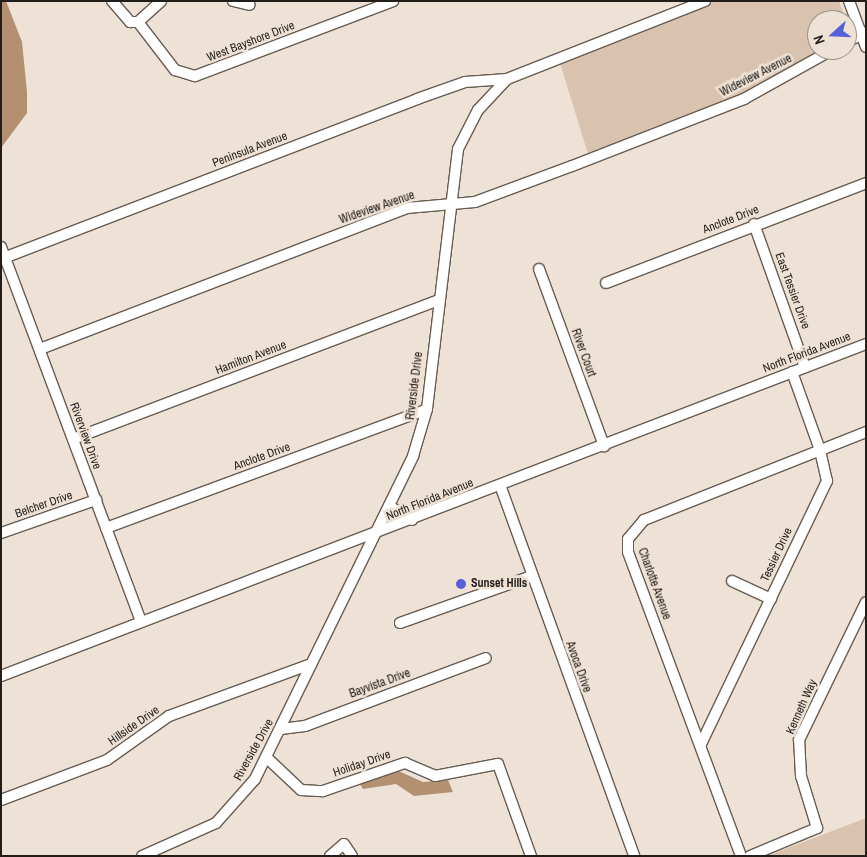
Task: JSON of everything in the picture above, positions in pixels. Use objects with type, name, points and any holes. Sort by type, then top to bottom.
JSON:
[{"type":"street","name":"West Bayshore Drive","points":[[112,1],[130,22],[138,22],[175,70],[196,76],[393,1]]},
{"type":"street","points":[[138,22],[161,1]]},
{"type":"street","points":[[233,1],[250,5]]},
{"type":"street","name":"Riverside Drive","points":[[142,856],[216,823],[232,809],[266,757],[281,729],[311,664],[377,534],[413,456],[426,409],[449,203],[458,149],[468,125],[507,79],[705,1]]},
{"type":"street","points":[[849,1],[863,33],[866,47]]},
{"type":"street","name":"Wideview Avenue","points":[[40,349],[407,208],[475,202],[744,99],[814,60]]},
{"type":"street","name":"Peninsula Avenue","points":[[3,259],[425,96],[465,82],[507,79]]},
{"type":"street","name":"Anclote Drive","points":[[606,283],[754,224],[866,183]]},
{"type":"street","name":"East Tessier Drive","points":[[754,224],[805,367]]},
{"type":"street","name":"Riverview Drive","points":[[1,247],[3,259],[40,349],[142,622]]},
{"type":"street","name":"River Court","points":[[539,269],[604,446]]},
{"type":"street","name":"Hamilton Avenue","points":[[73,439],[438,300]]},
{"type":"street","name":"North Florida Avenue","points":[[1,676],[377,534],[866,344]]},
{"type":"street","name":"Tessier Drive","points":[[701,744],[827,481],[820,450],[792,372]]},
{"type":"street","name":"Anclote Drive","points":[[106,528],[426,409]]},
{"type":"street","name":"Charlotte Avenue","points":[[741,856],[701,744],[628,552],[628,539],[644,520],[866,432]]},
{"type":"street","name":"Avoca Drive","points":[[500,485],[634,856]]},
{"type":"street","name":"Belcher Drive","points":[[1,533],[96,500]]},
{"type":"street","points":[[389,506],[412,520]]},
{"type":"street","points":[[400,623],[532,576]]},
{"type":"street","points":[[732,581],[771,599]]},
{"type":"street","name":"Kenneth Way","points":[[750,856],[817,828],[801,776],[799,740],[866,602]]},
{"type":"street","name":"Bayvista Drive","points":[[281,729],[305,726],[486,658]]},
{"type":"street","name":"Hillside Drive","points":[[1,800],[107,760],[169,716],[311,664]]},
{"type":"street","name":"Holiday Drive","points":[[266,757],[301,790],[323,791],[404,763],[435,776],[498,764],[531,856]]},
{"type":"street","points":[[330,856],[344,844],[352,856]]},
{"type":"shaded area","points":[[1,1],[6,1],[22,42],[27,113],[1,148]]},
{"type":"shaded area","points":[[715,1],[839,1],[842,10],[807,10],[807,57],[749,92],[588,154],[560,63]]},
{"type":"shaded area","points":[[394,769],[423,782],[448,780],[453,792],[414,796],[396,784],[363,789],[358,781]]},
{"type":"shaded area","points":[[866,818],[866,856],[767,856]]},
{"type":"place","name":"Sunset Hills","points":[[461,584]]}]
